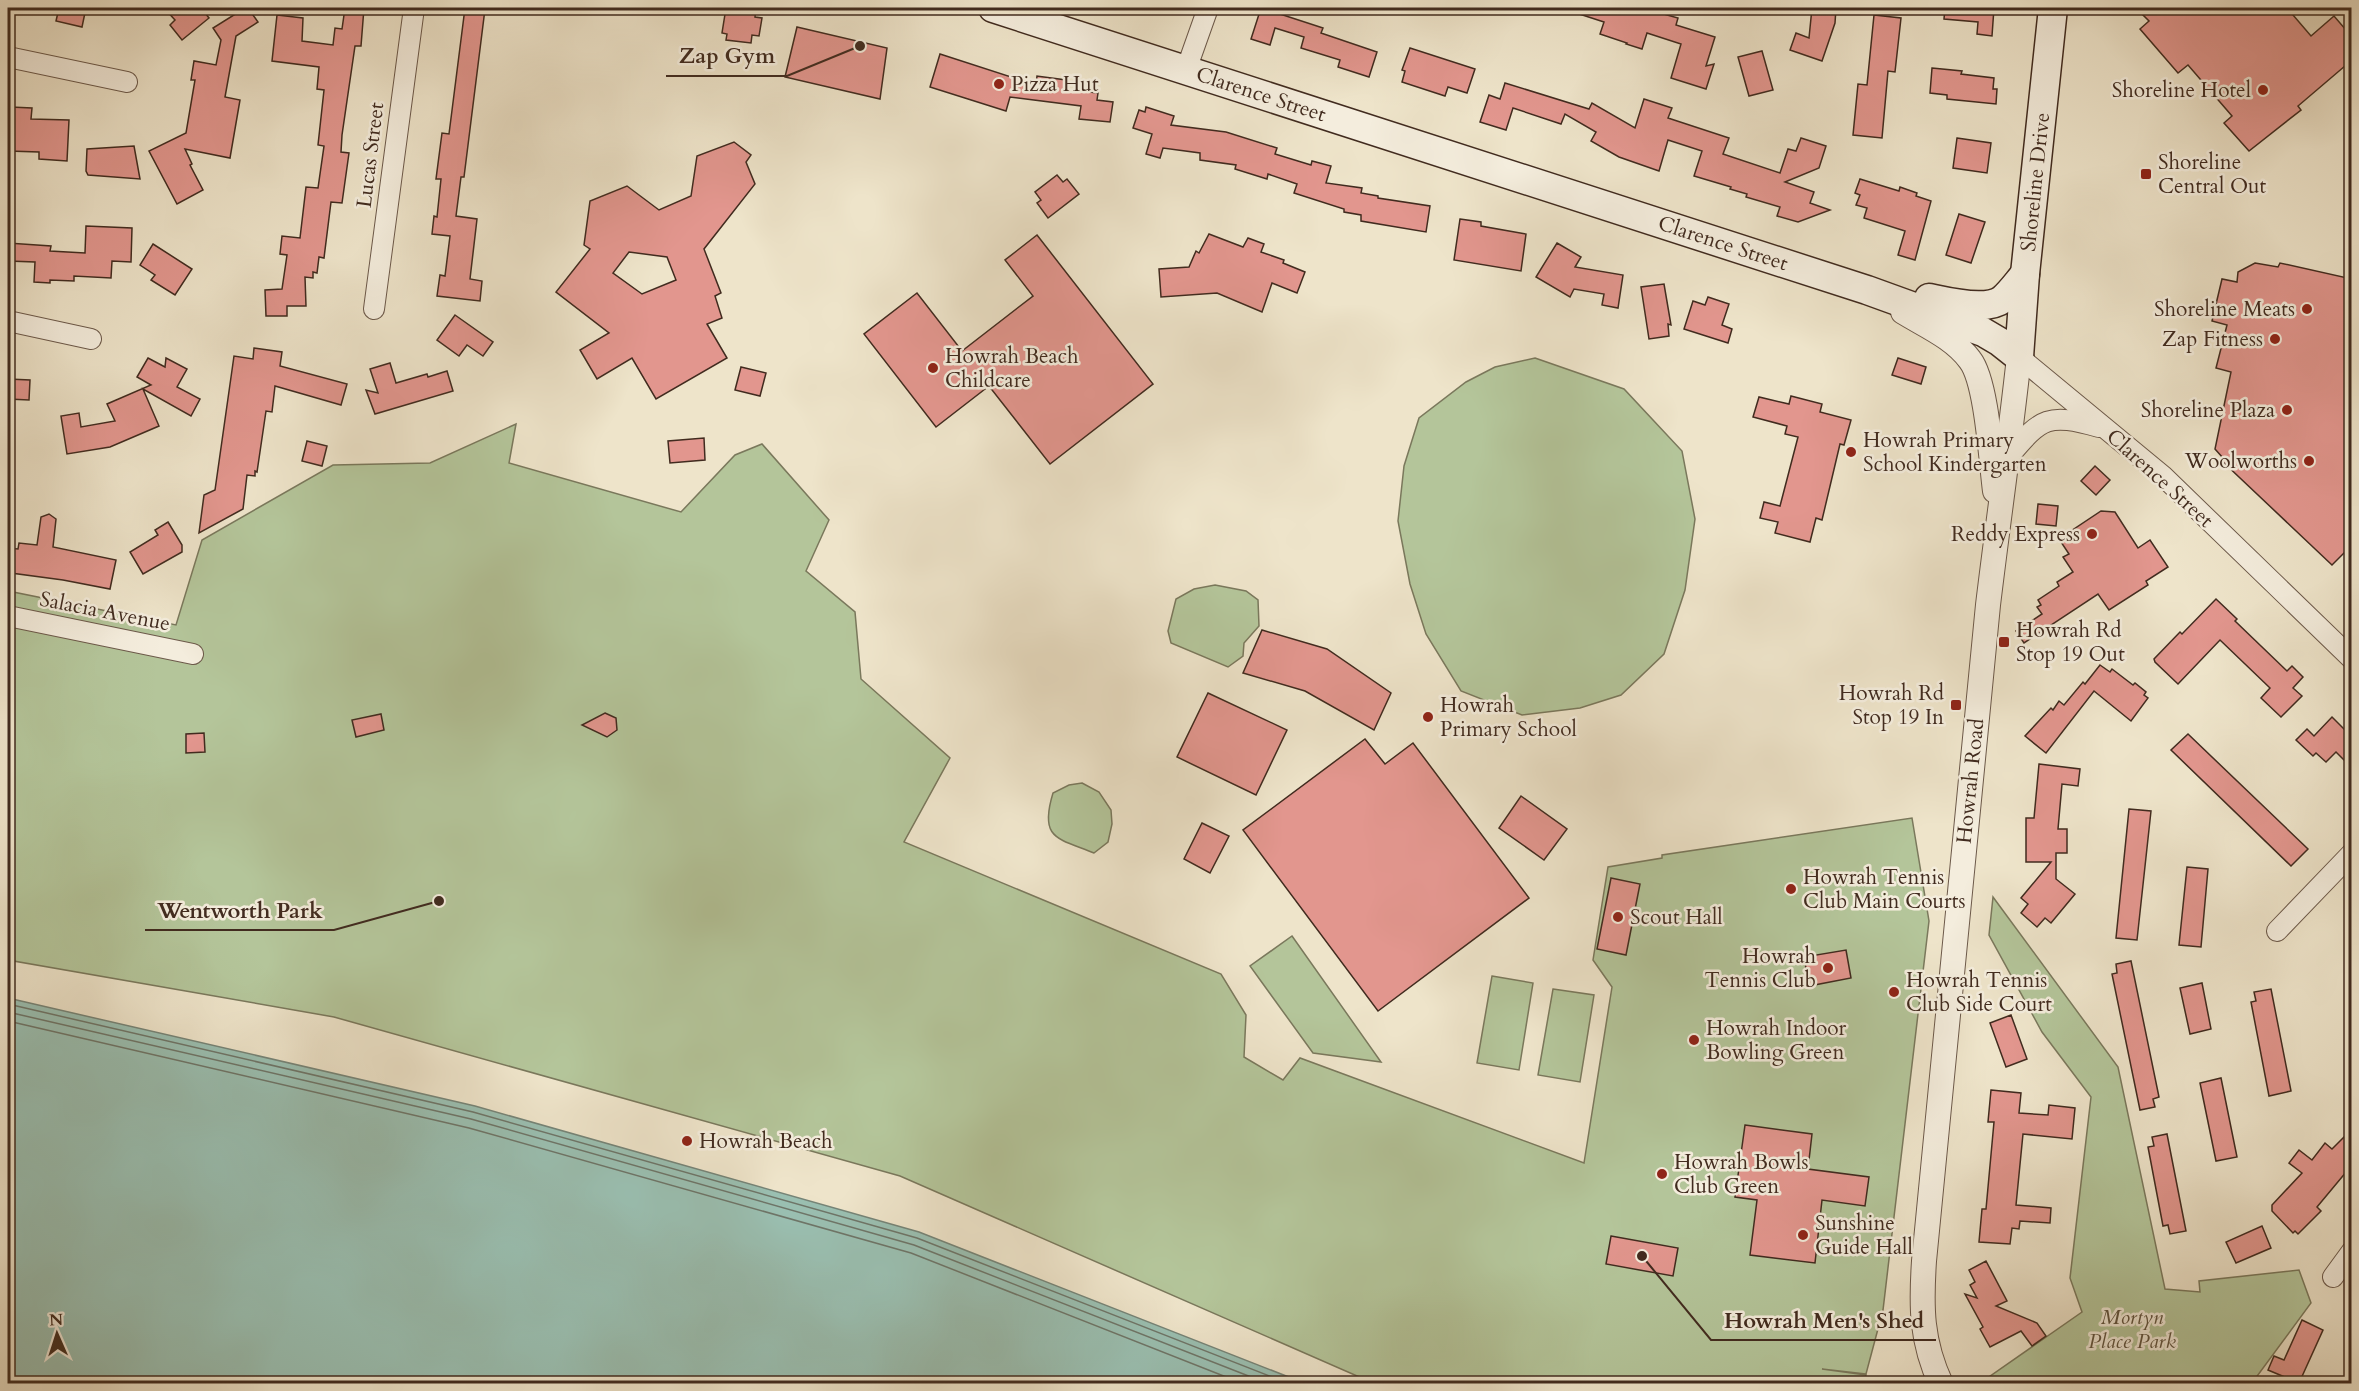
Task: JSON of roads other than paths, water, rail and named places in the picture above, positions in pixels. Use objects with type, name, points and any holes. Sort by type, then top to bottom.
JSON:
[{"type":"main road","name":"Clarence Street","points":[[993,8],[1867,290],[1983,332],[2019,357]]},
{"type":"main road","name":"Shoreline Drive","points":[[2019,357],[2025,274],[2053,8]]},
{"type":"main road","points":[[1867,290],[1969,305],[1990,304],[2004,298],[2025,274]]},
{"type":"street","name":"Lucas Street","points":[[374,309],[414,8]]},
{"type":"street","points":[[1186,70],[1208,8]]},
{"type":"street","points":[[8,57],[127,82]]},
{"type":"street","points":[[1867,290],[1951,341],[1972,361],[1982,392],[1998,517]]},
{"type":"street","points":[[8,321],[91,339]]},
{"type":"street","name":"Clarence Street","points":[[2019,357],[2163,476],[2352,659]]},
{"type":"street","name":"Howrah Road","points":[[1941,1383],[1927,1347],[1922,1324],[1924,1261],[1956,912],[1998,517],[2009,456],[2019,357]]},
{"type":"street","points":[[2009,456],[2033,429],[2048,421],[2076,422],[2105,429]]},
{"type":"street","name":"Salacia Avenue","points":[[8,616],[193,654]]},
{"type":"street","points":[[2277,931],[2352,853]]},
{"type":"street","points":[[2333,1277],[2352,1251]]},
{"type":"water","points":[[8,998],[475,1106],[919,1232],[1304,1383],[8,1383]]},
{"type":"place","name":"Zap Gym","points":[[860,46]]},
{"type":"place","name":"Pizza Hut","points":[[999,84]]},
{"type":"place","name":"Shoreline Hotel","points":[[2263,90]]},
{"type":"place","name":"Shoreline Central Out","points":[[2146,174]]},
{"type":"place","name":"Shoreline Meats","points":[[2307,309]]},
{"type":"place","name":"Zap Fitness","points":[[2275,339]]},
{"type":"place","name":"Howrah Beach Childcare","points":[[933,368]]},
{"type":"place","name":"Shoreline Plaza","points":[[2287,410]]},
{"type":"place","name":"Howrah Primary School Kindergarten","points":[[1851,452]]},
{"type":"place","name":"Woolworths","points":[[2309,461]]},
{"type":"place","name":"Reddy Express","points":[[2092,534]]},
{"type":"place","name":"Howrah Rd Stop 19 Out","points":[[2004,642]]},
{"type":"place","name":"Howrah Rd Stop 19 In","points":[[1956,705]]},
{"type":"place","name":"Howrah Primary School","points":[[1428,717]]},
{"type":"place","name":"Howrah Tennis Club Main Courts","points":[[1791,889]]},
{"type":"place","name":"Wentworth Park","points":[[439,901]]},
{"type":"place","name":"Scout Hall","points":[[1618,917]]},
{"type":"place","name":"Howrah Tennis Club","points":[[1828,968]]},
{"type":"place","name":"Howrah Tennis Club Side Court","points":[[1894,992]]},
{"type":"place","name":"Howrah Indoor Bowling Green","points":[[1694,1040]]},
{"type":"place","name":"Howrah Beach","points":[[687,1141]]},
{"type":"place","name":"Howrah Bowls Club Green","points":[[1662,1174]]},
{"type":"place","name":"Sunshine Guide Hall","points":[[1803,1235]]},
{"type":"place","name":"Howrah Men's Shed","points":[[1642,1256]]},
{"type":"park label","name":"Mortyn Place Park","points":[[2132,1329]]}]
